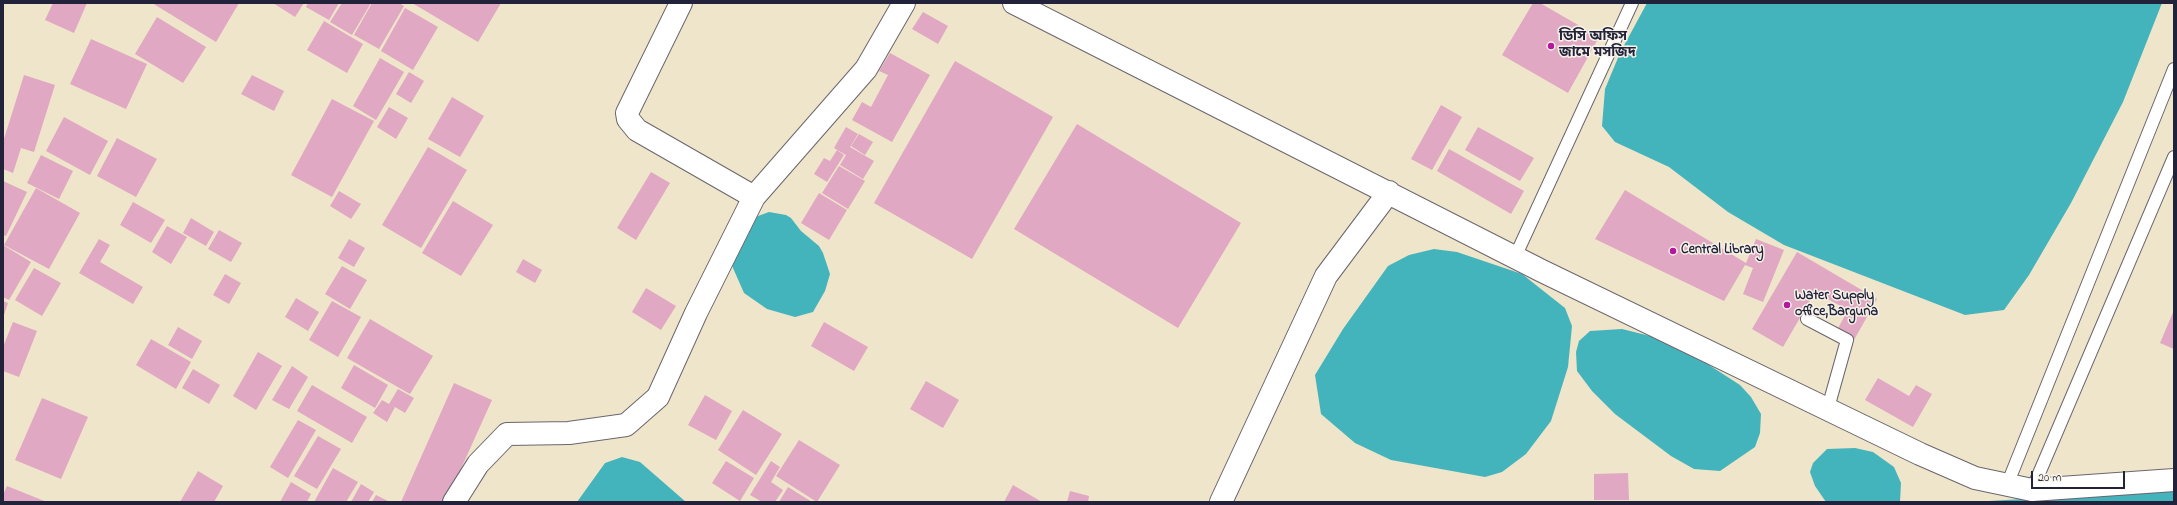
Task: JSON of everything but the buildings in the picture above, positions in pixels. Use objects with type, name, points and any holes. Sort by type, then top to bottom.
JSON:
[{"type":"street","points":[[681,3],[627,113],[628,119],[637,130],[754,197]]},
{"type":"street","points":[[454,502],[478,464],[507,434],[569,433],[626,425],[658,397],[696,313],[754,197],[866,69],[904,3]]},
{"type":"street","points":[[1014,3],[1515,257],[1920,454],[1975,478],[2032,490],[2174,480]]},
{"type":"street","points":[[1221,502],[1326,276],[1389,192]]},
{"type":"lane","points":[[1515,257],[1632,3]]},
{"type":"lane","points":[[2007,485],[2174,69]]},
{"type":"lane","points":[[2032,490],[2174,157]]},
{"type":"lane","points":[[1807,319],[1847,340],[1828,408]]},
{"type":"water","points":[[1647,3],[2162,3],[2123,102],[2071,203],[2029,275],[2004,310],[1965,315],[1784,245],[1728,212],[1669,167],[1615,142],[1602,126],[1605,89],[1620,53]]},
{"type":"water","points":[[769,212],[786,215],[791,218],[801,231],[819,246],[823,253],[830,274],[825,291],[813,312],[795,317],[767,309],[744,293],[733,268],[732,260],[749,222],[758,216]]},
{"type":"water","points":[[1434,249],[1457,252],[1522,274],[1565,308],[1572,326],[1568,367],[1551,421],[1526,454],[1502,472],[1485,477],[1391,460],[1355,443],[1321,414],[1315,375],[1343,329],[1388,266],[1409,255]]},
{"type":"water","points":[[1622,329],[1662,339],[1695,356],[1740,385],[1751,397],[1761,414],[1760,433],[1755,447],[1720,471],[1694,469],[1671,456],[1615,414],[1592,391],[1577,371],[1576,352],[1579,341],[1590,331]]},
{"type":"water","points":[[1855,448],[1873,452],[1894,467],[1901,483],[1900,502],[1826,502],[1815,486],[1810,472],[1813,463],[1827,449]]},
{"type":"water","points":[[622,457],[640,462],[686,502],[577,502],[605,463]]},
{"type":"water","points":[[2174,491],[2174,502],[1972,502],[2123,493]]},
{"type":"place","name":"ডিসি অফিস জামে মসজিদ","points":[[1551,46]]},
{"type":"place","name":"Central Library","points":[[1673,251]]},
{"type":"place","name":"Water Supply office,Barguna","points":[[1787,305]]}]
